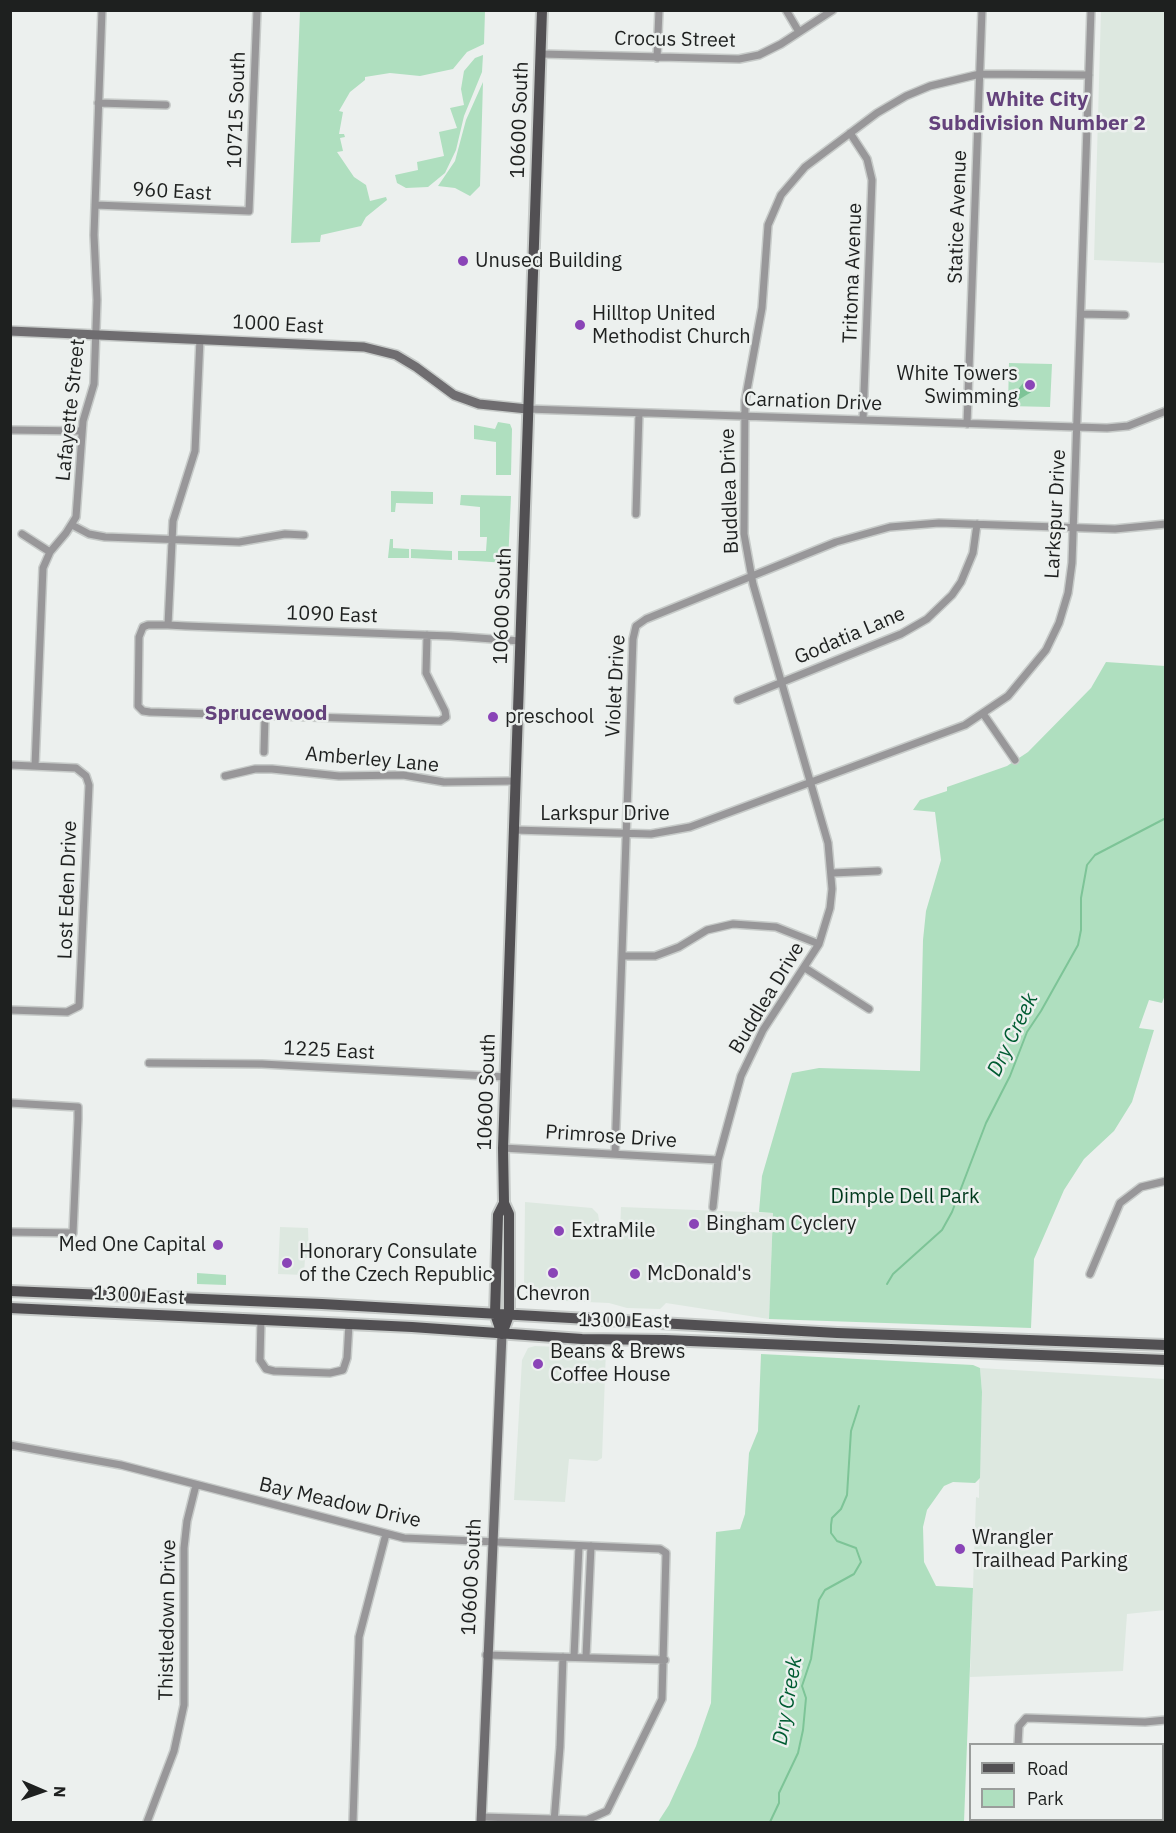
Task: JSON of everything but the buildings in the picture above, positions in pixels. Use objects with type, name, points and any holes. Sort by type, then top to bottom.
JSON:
[{"type":"main road","name":"10600 South","points":[[502,1334],[509,1315],[508,1214],[504,1203],[503,1148],[542,10]]},
{"type":"main road","name":"10600 South","points":[[502,1334],[495,1314],[498,1215],[504,1203]]},
{"type":"main road","name":"1300 East","points":[[10,1291],[495,1314],[837,1334],[1166,1345]]},
{"type":"main road","name":"1300 East","points":[[10,1308],[349,1324],[502,1334],[1166,1360]]},
{"type":"street","name":"Lafayette Street","points":[[35,766],[42,576],[50,552],[72,525],[78,507],[81,431],[92,395],[96,334],[95,205],[102,10]]},
{"type":"street","name":"10715 South","points":[[249,211],[257,10]]},
{"type":"street","points":[[657,58],[658,10]]},
{"type":"street","points":[[786,10],[799,32]]},
{"type":"street","name":"Crocus Street","points":[[541,54],[739,59],[759,55],[833,10]]},
{"type":"street","name":"Statice Avenue","points":[[968,424],[982,10]]},
{"type":"street","name":"Larkspur Drive","points":[[514,830],[627,834],[679,831],[943,735],[984,715],[1008,696],[1029,674],[1046,650],[1059,623],[1068,593],[1074,528],[1091,10]]},
{"type":"street","name":"Buddlea Drive","points":[[713,1207],[718,1160],[730,1107],[751,1052],[777,1006],[805,968],[819,944],[830,908],[832,873],[828,843],[751,577],[743,511],[747,381],[762,308],[765,240],[773,210],[789,183],[805,167],[850,133],[906,96],[930,86],[980,74],[1089,75]]},
{"type":"street","points":[[98,103],[166,105]]},
{"type":"street","name":"Tritoma Avenue","points":[[850,133],[867,159],[872,180],[863,420]]},
{"type":"street","name":"960 East","points":[[95,205],[249,211]]},
{"type":"street","points":[[1081,314],[1125,315]]},
{"type":"street","name":"1000 East","points":[[10,331],[380,350],[416,367],[454,395],[479,404],[527,409]]},
{"type":"street","points":[[168,625],[172,539],[177,503],[195,451],[200,339]]},
{"type":"street","name":"Carnation Drive","points":[[527,409],[1077,428],[1128,426],[1166,411]]},
{"type":"street","points":[[636,514],[639,413]]},
{"type":"street","points":[[10,430],[81,431]]},
{"type":"street","name":"Violet Drive","points":[[615,1154],[633,639],[636,626],[646,619],[869,532],[911,524],[1139,529],[1166,524]]},
{"type":"street","name":"Godatia Lane","points":[[738,700],[901,634],[927,619],[952,596],[961,582],[973,553],[977,524]]},
{"type":"street","points":[[72,525],[97,536],[239,542],[285,534],[304,535]]},
{"type":"street","points":[[22,534],[50,552]]},
{"type":"street","name":"1090 East","points":[[265,716],[140,709],[137,686],[139,637],[143,627],[168,625],[520,640]]},
{"type":"street","points":[[264,752],[265,716],[426,722],[446,717],[426,673],[427,635]]},
{"type":"street","points":[[984,715],[1015,760]]},
{"type":"street","points":[[10,765],[35,766]]},
{"type":"street","name":"Lost Eden Drive","points":[[10,1010],[62,1012],[77,1009],[80,998],[89,785],[83,772],[76,768],[35,766]]},
{"type":"street","name":"Amberley Lane","points":[[225,776],[255,769],[272,769],[339,776],[403,775],[444,782],[476,779],[516,780]]},
{"type":"street","points":[[832,873],[878,871]]},
{"type":"street","points":[[622,956],[655,956],[679,947],[708,930],[733,924],[776,927],[819,944]]},
{"type":"street","points":[[805,968],[869,1009]]},
{"type":"street","name":"1225 East","points":[[150,1064],[262,1064],[506,1077]]},
{"type":"street","points":[[10,1103],[78,1107],[73,1233],[10,1232]]},
{"type":"street","name":"Primrose Drive","points":[[503,1148],[718,1160]]},
{"type":"street","points":[[1090,1274],[1120,1203],[1141,1187],[1166,1181]]},
{"type":"street","points":[[261,1320],[259,1356],[266,1369],[330,1373],[343,1370],[346,1364],[349,1324]]},
{"type":"street","name":"10600 South","points":[[481,1820],[486,1655],[502,1334]]},
{"type":"street","name":"Bay Meadow Drive","points":[[10,1445],[105,1462],[386,1534],[422,1540],[660,1549],[666,1553],[665,1660]]},
{"type":"street","name":"Thistledown Drive","points":[[147,1822],[174,1751],[184,1705],[184,1548],[187,1521],[196,1485]]},
{"type":"street","points":[[353,1822],[359,1637],[386,1534]]},
{"type":"street","points":[[574,1657],[579,1546]]},
{"type":"street","points":[[586,1657],[591,1546]]},
{"type":"street","points":[[481,1820],[587,1820],[607,1811],[662,1699],[665,1660],[486,1655]]},
{"type":"street","points":[[554,1821],[560,1747],[563,1657]]},
{"type":"street","points":[[1018,1743],[1020,1722],[1026,1718],[1144,1722],[1166,1720]]},
{"type":"shaded area","points":[[1101,11],[1165,11],[1165,263],[1094,260]]},
{"type":"shaded area","points":[[1024,382],[1033,391],[1015,402],[1011,398]]},
{"type":"shaded area","points":[[525,1202],[592,1208],[598,1214],[601,1233],[605,1234],[620,1234],[621,1207],[773,1213],[769,1319],[666,1303],[660,1309],[627,1308],[609,1303],[565,1301],[558,1296],[528,1295],[524,1289]]},
{"type":"shaded area","points":[[280,1227],[308,1228],[309,1258],[305,1258],[304,1275],[278,1274]]},
{"type":"shaded area","points":[[535,1346],[606,1349],[602,1458],[597,1461],[569,1459],[565,1502],[514,1500],[522,1360],[528,1348]]},
{"type":"shaded area","points":[[980,1368],[1165,1379],[1165,1610],[1127,1614],[1123,1671],[970,1677],[976,1497],[979,1498],[982,1392]]},
{"type":"green space","points":[[300,11],[485,11],[484,44],[467,52],[453,69],[420,76],[390,73],[365,77],[365,80],[350,92],[339,111],[343,112],[339,134],[344,134],[345,137],[340,138],[343,151],[337,152],[354,177],[366,185],[370,201],[386,197],[387,200],[366,217],[361,226],[321,235],[320,242],[291,243]]},
{"type":"green space","points":[[483,55],[482,72],[464,116],[456,150],[445,173],[428,187],[406,188],[397,183],[395,175],[418,170],[417,162],[444,156],[439,132],[457,128],[450,108],[464,105],[461,89],[464,71],[475,58]]},
{"type":"green space","points":[[483,82],[480,186],[470,196],[455,188],[438,186],[455,161],[466,120]]},
{"type":"green space","name":"White Towers Swimming","points":[[1009,363],[1052,364],[1050,407],[1008,406]]},
{"type":"green space","points":[[498,422],[510,424],[512,429],[511,475],[496,475],[496,442],[474,439],[474,425],[495,429]]},
{"type":"green space","points":[[391,491],[433,492],[433,504],[396,503],[395,512],[391,512]]},
{"type":"green space","points":[[461,495],[511,496],[508,563],[458,560],[458,551],[486,551],[487,537],[480,537],[480,507],[460,505]]},
{"type":"green space","points":[[390,539],[393,539],[393,548],[409,549],[409,558],[388,558]]},
{"type":"green space","points":[[411,549],[452,551],[452,560],[411,558]]},
{"type":"green space","name":"Dimple Dell Park","points":[[1106,662],[1165,666],[1165,995],[1162,1003],[1149,1000],[1139,1028],[1154,1030],[1132,1102],[1114,1131],[1084,1159],[1064,1190],[1034,1259],[1031,1328],[769,1319],[773,1213],[759,1212],[762,1176],[792,1073],[819,1068],[920,1071],[923,940],[926,911],[941,860],[935,812],[913,810],[920,800],[947,791],[947,787],[1007,766],[1028,752],[1091,688]]},
{"type":"green space","points":[[197,1273],[226,1275],[226,1285],[197,1284]]},
{"type":"green space","points":[[761,1354],[973,1365],[980,1368],[982,1392],[980,1478],[975,1483],[953,1482],[944,1486],[927,1510],[923,1527],[924,1562],[936,1586],[973,1588],[964,1822],[658,1822],[669,1805],[696,1746],[711,1703],[716,1532],[740,1529],[745,1514],[749,1453],[758,1431]]},
{"type":"waterway","name":"Dry Creek","points":[[887,1284],[893,1274],[942,1230],[952,1212],[986,1123],[1010,1076],[1027,1032],[1078,945],[1081,930],[1081,898],[1087,865],[1095,855],[1166,818]]},
{"type":"waterway","name":"Dry Creek","points":[[770,1822],[779,1803],[779,1793],[798,1753],[806,1698],[802,1686],[811,1659],[819,1600],[825,1590],[854,1574],[861,1562],[856,1548],[837,1541],[831,1533],[832,1518],[841,1509],[847,1495],[851,1431],[859,1406]]},
{"type":"place","name":"Unused Building","points":[[463,261]]},
{"type":"place","name":"Hilltop United Methodist Church","points":[[580,325]]},
{"type":"place","name":"White Towers Swimming","points":[[1030,385]]},
{"type":"place","name":"preschool","points":[[493,717]]},
{"type":"place","name":"Bingham Cyclery","points":[[694,1224]]},
{"type":"place","name":"ExtraMile","points":[[559,1231]]},
{"type":"place","name":"Med One Capital","points":[[218,1245]]},
{"type":"place","name":"Honorary Consulate of the Czech Republic","points":[[287,1263]]},
{"type":"place","name":"Chevron","points":[[553,1273]]},
{"type":"place","name":"McDonald's","points":[[635,1274]]},
{"type":"place","name":"Beans & Brews Coffee House","points":[[538,1364]]},
{"type":"place","name":"Wrangler Trailhead Parking","points":[[960,1549]]},
{"type":"district","name":"White City Subdivision Number 2","points":[[1037,112]]},
{"type":"district","name":"Sprucewood","points":[[266,714]]}]
